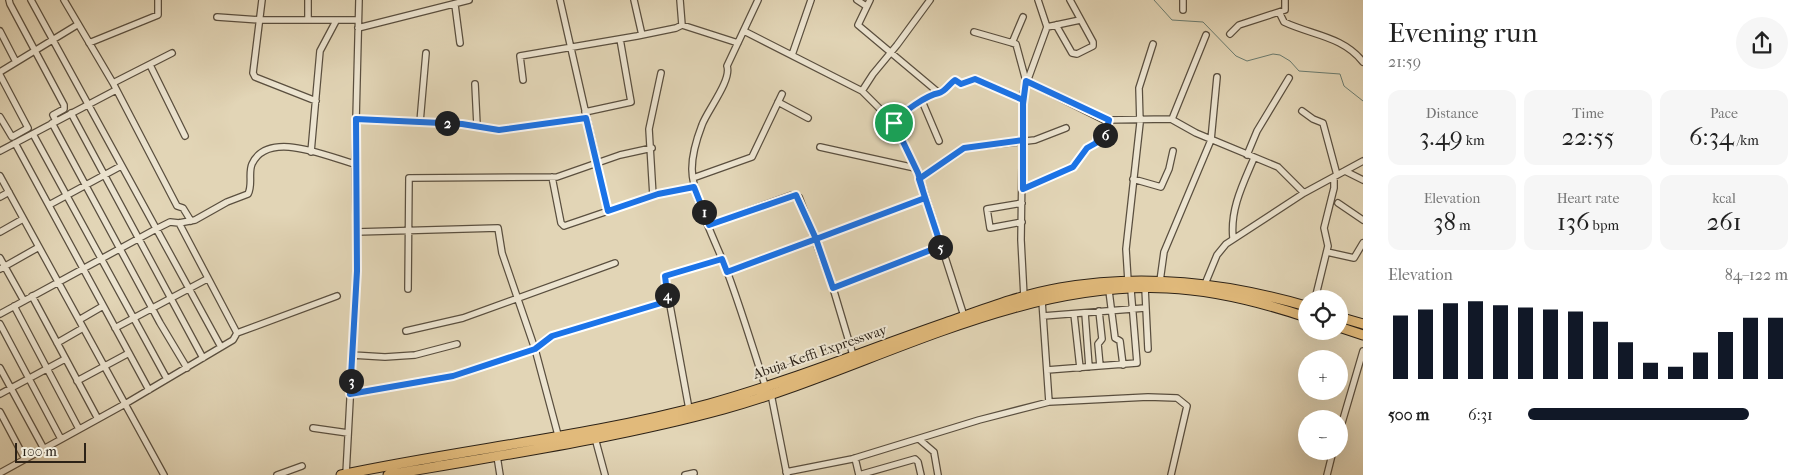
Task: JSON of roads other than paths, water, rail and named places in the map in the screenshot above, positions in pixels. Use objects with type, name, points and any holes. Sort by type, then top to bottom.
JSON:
[{"type":"highway","name":"Abuja-Keffi Expressway","points":[[393,475],[661,426],[770,394],[938,334],[1042,301],[1104,289],[1160,281],[1205,284],[1249,290],[1298,304]]},
{"type":"highway","name":"Abuja-Keffi Expressway","points":[[1124,286],[1180,289],[1219,294],[1298,315]]},
{"type":"highway","name":"Abuja-Keffi Expressway","points":[[343,474],[558,436],[689,409],[1024,297],[1059,288],[1104,289]]},
{"type":"highway","points":[[1348,319],[1363,324]]},
{"type":"highway","points":[[1348,330],[1363,335]]},
{"type":"street","points":[[9,0],[65,107],[53,115],[54,122],[85,186],[121,248],[152,309],[187,368]]},
{"type":"street","points":[[31,0],[221,347]]},
{"type":"street","points":[[64,0],[77,25],[113,83],[178,206],[182,208],[190,221]]},
{"type":"street","points":[[89,44],[158,15],[158,0]]},
{"type":"street","points":[[262,0],[255,77],[316,101]]},
{"type":"street","points":[[308,0],[308,20]]},
{"type":"street","points":[[343,474],[348,433],[357,271],[355,164],[359,0]]},
{"type":"street","points":[[358,28],[469,0]]},
{"type":"street","points":[[560,0],[608,211]]},
{"type":"street","points":[[634,0],[642,35]]},
{"type":"street","points":[[680,0],[682,24]]},
{"type":"street","points":[[758,0],[727,66],[728,74],[703,123],[695,145],[692,169],[694,187],[727,272],[765,385]]},
{"type":"street","points":[[792,55],[811,0]]},
{"type":"street","points":[[857,0],[868,3],[858,25],[939,93]]},
{"type":"street","points":[[862,91],[872,74],[891,53],[930,0]]},
{"type":"street","points":[[1024,297],[1022,222],[1023,100],[1026,81],[1047,27],[1038,0]]},
{"type":"street","points":[[1056,25],[1072,53],[1076,54],[1093,45],[1070,0]]},
{"type":"street","points":[[1183,0],[1183,10]]},
{"type":"street","points":[[1230,34],[1238,24],[1279,12],[1286,8],[1285,0]]},
{"type":"street","points":[[455,4],[460,43]]},
{"type":"street","points":[[1279,12],[1284,22],[1332,38],[1358,56],[1363,62]]},
{"type":"street","points":[[217,17],[261,20],[358,20]]},
{"type":"street","points":[[1012,43],[1023,18]]},
{"type":"street","points":[[1047,27],[1080,20]]},
{"type":"street","points":[[311,152],[320,51],[336,21]]},
{"type":"street","points":[[523,80],[520,56],[642,35],[676,28],[682,24]]},
{"type":"street","points":[[682,24],[738,43]]},
{"type":"street","points":[[0,118],[12,137],[28,128],[0,73],[77,25]]},
{"type":"street","points":[[0,31],[16,62]]},
{"type":"street","points":[[744,31],[862,91],[894,123],[919,179],[964,316]]},
{"type":"street","points":[[974,32],[1018,46],[1026,81]]},
{"type":"street","points":[[1172,119],[1206,35]]},
{"type":"street","points":[[356,119],[477,126],[499,130],[585,115],[631,102],[620,39]]},
{"type":"street","points":[[1047,370],[1123,365],[1137,362],[1133,308],[1124,286],[1126,249],[1140,119],[1140,83],[1153,44]]},
{"type":"street","points":[[113,83],[172,53]]},
{"type":"street","points":[[420,122],[426,53]]},
{"type":"street","points":[[150,65],[185,136]]},
{"type":"street","points":[[653,196],[650,129],[661,73]]},
{"type":"street","points":[[1160,281],[1164,252],[1211,140],[1217,76]]},
{"type":"street","points":[[1247,155],[1257,131],[1289,78]]},
{"type":"street","points":[[894,123],[902,113],[915,108],[933,93],[939,93],[952,81],[961,84],[975,79],[1023,100]]},
{"type":"street","points":[[1026,81],[1109,120],[1172,119],[1211,140],[1278,167],[1304,193]]},
{"type":"street","points":[[475,84],[477,126]]},
{"type":"street","points":[[0,151],[116,90]]},
{"type":"street","points":[[693,178],[752,157],[782,94]]},
{"type":"street","points":[[922,101],[939,141]]},
{"type":"street","points":[[778,102],[808,118]]},
{"type":"street","points":[[1302,111],[1313,120],[1324,122],[1336,176],[1324,228],[1328,246],[1317,290]]},
{"type":"street","points":[[71,114],[137,240],[203,358]]},
{"type":"street","points":[[1023,189],[1077,164],[1087,148],[1096,143],[1098,136],[1105,135],[1109,120]]},
{"type":"street","points":[[919,179],[964,148],[1035,140],[1066,128]]},
{"type":"street","points":[[33,134],[167,379]]},
{"type":"street","points":[[15,143],[149,390]]},
{"type":"street","points":[[0,314],[156,228],[170,222],[190,221],[227,202],[248,194],[251,166],[257,155],[269,149],[287,145],[355,164]]},
{"type":"street","points":[[820,147],[915,168]]},
{"type":"street","points":[[408,289],[409,181],[412,177],[552,178],[652,148]]},
{"type":"street","points":[[1133,179],[1161,187],[1169,169],[1172,151]]},
{"type":"street","points":[[1233,238],[1232,228],[1237,199],[1254,158]]},
{"type":"street","points":[[1205,284],[1217,255],[1233,238],[1304,193],[1363,161]]},
{"type":"street","points":[[49,205],[121,166]]},
{"type":"street","points":[[1345,171],[1363,180]]},
{"type":"street","points":[[0,176],[164,475]]},
{"type":"street","points":[[552,178],[562,225],[653,196],[694,187]]},
{"type":"street","points":[[0,196],[9,192]]},
{"type":"street","points":[[709,225],[796,195],[816,239],[853,355]]},
{"type":"street","points":[[727,272],[925,198]]},
{"type":"street","points":[[1022,203],[987,209],[990,228],[1022,222]]},
{"type":"street","points":[[1338,203],[1363,220]]},
{"type":"street","points":[[0,232],[23,219]]},
{"type":"street","points":[[179,223],[207,280],[237,333]]},
{"type":"street","points":[[356,232],[408,229],[498,228],[502,252],[535,349],[558,436]]},
{"type":"street","points":[[1327,252],[1354,258],[1363,243]]},
{"type":"street","points":[[833,288],[941,246]]},
{"type":"street","points":[[2,268],[39,247]]},
{"type":"street","points":[[0,258],[2,268],[24,301]]},
{"type":"street","points":[[689,409],[665,276],[722,259]]},
{"type":"street","points":[[406,331],[463,318],[615,262]]},
{"type":"street","points":[[115,328],[207,280]]},
{"type":"street","points":[[1145,288],[1148,349]]},
{"type":"street","points":[[1104,289],[1111,310],[1115,338],[1120,341],[1123,365]]},
{"type":"street","points":[[32,296],[98,419]]},
{"type":"street","points":[[0,473],[187,368],[236,337],[237,333],[337,296]]},
{"type":"street","points":[[350,394],[453,376],[535,349],[552,336],[668,301]]},
{"type":"street","points":[[1042,301],[1049,402]]},
{"type":"street","points":[[14,306],[79,429]]},
{"type":"street","points":[[79,320],[103,306]]},
{"type":"street","points":[[1044,316],[1145,308]]},
{"type":"street","points":[[1099,311],[1102,339],[1098,344],[1100,366]]},
{"type":"street","points":[[1085,313],[1089,367]]},
{"type":"street","points":[[1074,314],[1080,368]]},
{"type":"street","points":[[0,324],[61,439]]},
{"type":"street","points":[[57,343],[83,328]]},
{"type":"street","points":[[352,355],[385,357],[415,354],[457,344]]},
{"type":"street","points":[[1346,410],[1363,351]]},
{"type":"street","points":[[77,381],[129,353]]},
{"type":"street","points":[[0,394],[65,358]]},
{"type":"street","points":[[0,368],[44,449]]},
{"type":"street","points":[[770,394],[786,473],[854,458],[920,440],[978,420],[1049,402],[1148,397],[1177,398],[1187,406],[1187,412],[1171,475]]},
{"type":"street","points":[[0,412],[25,459]]},
{"type":"street","points":[[313,428],[348,433]]},
{"type":"street","points":[[595,438],[605,475]]},
{"type":"street","points":[[920,440],[934,452],[938,475]]},
{"type":"street","points":[[497,456],[500,475]]},
{"type":"street","points":[[854,458],[859,475],[915,459],[918,462],[921,475]]},
{"type":"street","points":[[1327,475],[1331,460]]},
{"type":"street","points":[[277,475],[302,466]]},
{"type":"street","points":[[685,475],[694,473]]},
{"type":"waterway","points":[[1154,0],[1172,20],[1203,22],[1236,56],[1247,61],[1273,54],[1280,55],[1290,61],[1299,71],[1340,74],[1344,86],[1363,101]]}]
